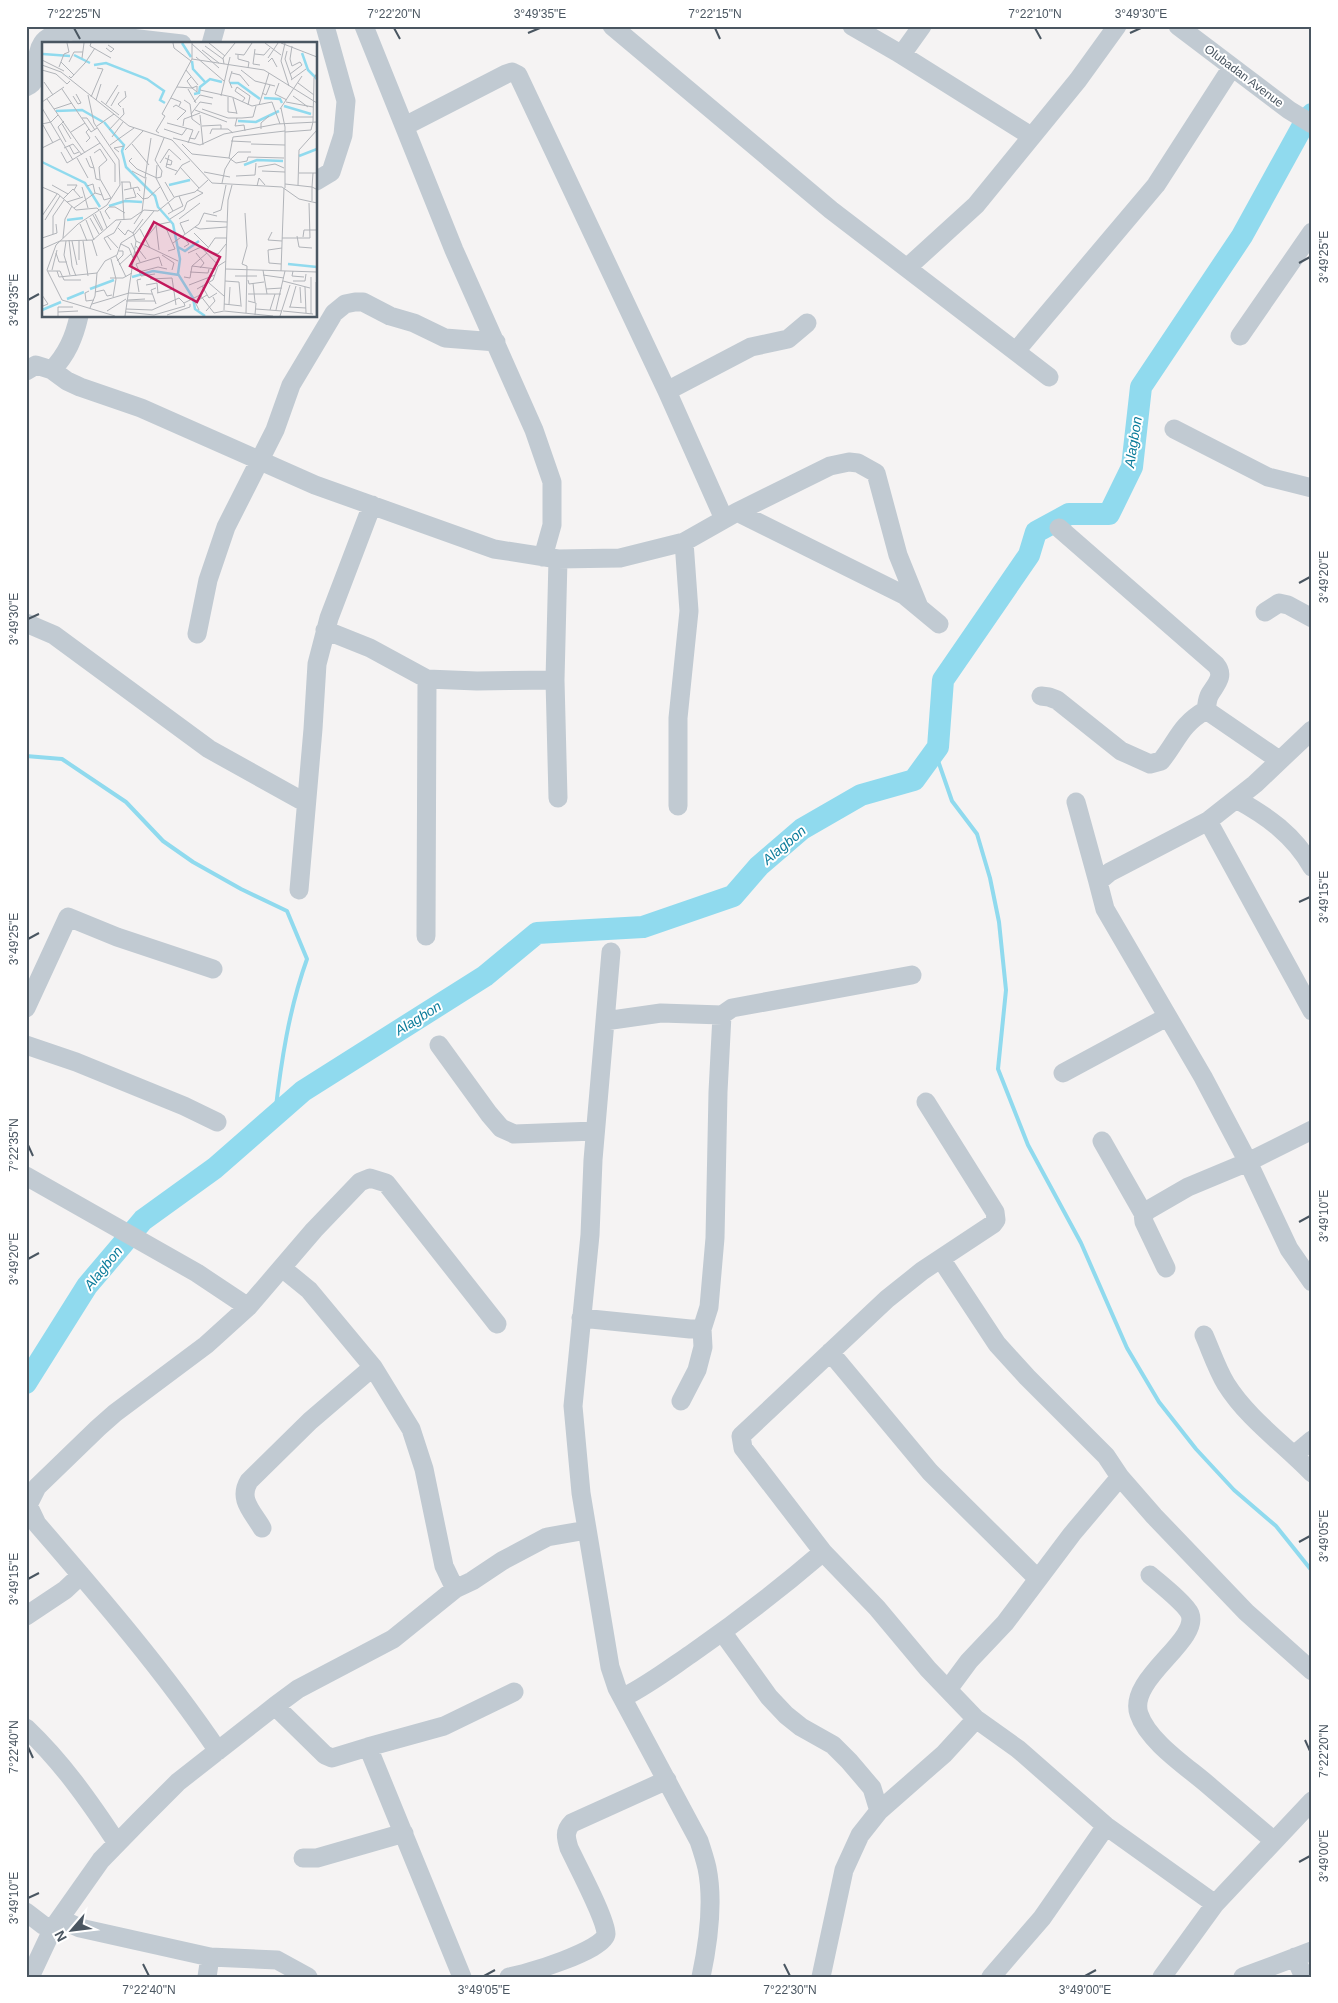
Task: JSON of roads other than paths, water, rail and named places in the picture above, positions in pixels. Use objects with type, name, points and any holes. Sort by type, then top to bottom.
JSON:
[{"type":"street","points":[[212,42],[216,26]]},
{"type":"street","points":[[318,180],[331,172],[343,135],[346,101],[325,26]]},
{"type":"street","points":[[364,26],[454,250],[534,430],[552,482],[550,558],[558,798]]},
{"type":"street","points":[[612,26],[831,210],[908,267],[1049,377]]},
{"type":"street","points":[[852,26],[902,54],[1031,136]]},
{"type":"street","points":[[902,54],[922,26]]},
{"type":"street","points":[[908,267],[976,205],[1078,80],[1117,26]]},
{"type":"street","name":"Olubadan Avenue","points":[[1178,26],[1289,110],[1312,124]]},
{"type":"street","points":[[42,42],[45,38],[52,35],[70,31],[165,42]]},
{"type":"street","points":[[26,87],[35,80],[42,42]]},
{"type":"street","points":[[1016,351],[1156,185],[1232,67]]},
{"type":"street","points":[[405,126],[506,74],[512,72],[518,75],[667,391],[731,515],[904,595],[940,624]]},
{"type":"street","points":[[1240,336],[1312,232]]},
{"type":"street","points":[[197,634],[208,580],[226,527],[275,430],[291,386],[309,352],[334,313],[346,304],[363,302],[390,316],[414,323],[445,338],[496,342]]},
{"type":"street","points":[[52,370],[62,360],[70,346],[78,318]]},
{"type":"street","points":[[667,391],[751,347],[788,339],[807,323]]},
{"type":"street","points":[[26,371],[36,365],[52,370],[67,381],[80,387],[141,408],[258,462],[316,486],[494,549],[550,558],[620,558],[684,542],[731,515],[830,466],[849,462],[858,463],[876,473],[898,555],[919,607]]},
{"type":"street","points":[[1174,430],[1268,477],[1312,488]]},
{"type":"street","points":[[299,890],[313,729],[316,664],[325,630],[372,505]]},
{"type":"street","points":[[1042,696],[1048,696],[1057,700],[1121,751],[1150,764],[1161,761],[1181,730],[1191,720],[1206,710],[1209,696],[1219,680],[1220,674],[1218,667],[1059,528]]},
{"type":"street","points":[[678,806],[678,718],[689,611],[684,542]]},
{"type":"street","points":[[1265,612],[1279,603],[1288,605],[1312,618]]},
{"type":"street","points":[[26,623],[54,635],[209,750],[306,803]]},
{"type":"street","points":[[325,630],[370,648],[427,679],[478,681],[555,680]]},
{"type":"street","points":[[426,936],[427,679]]},
{"type":"street","points":[[1206,710],[1279,760]]},
{"type":"street","points":[[1098,882],[1110,872],[1208,821],[1312,730]]},
{"type":"street","points":[[1236,798],[1259,811],[1282,828],[1304,852],[1312,867]]},
{"type":"street","points":[[1076,802],[1105,909],[1203,1076],[1248,1162],[1289,1249],[1312,1282]]},
{"type":"street","points":[[1208,821],[1312,1011]]},
{"type":"street","points":[[26,1008],[68,916],[117,937],[213,970]]},
{"type":"street","points":[[611,952],[596,1131],[590,1235],[574,1406],[581,1493],[610,1667],[617,1688],[624,1697],[699,1841],[707,1868],[709,1907],[707,1950],[701,1977]]},
{"type":"street","points":[[605,1021],[661,1013],[722,1015],[732,1008],[912,975]]},
{"type":"street","points":[[681,1401],[697,1370],[703,1346],[702,1329],[709,1307],[715,1238],[718,1083],[722,1015]]},
{"type":"street","points":[[1063,1073],[1167,1017]]},
{"type":"street","points":[[439,1044],[501,1128],[514,1134],[596,1131]]},
{"type":"street","points":[[26,1045],[76,1062],[184,1106],[218,1122]]},
{"type":"street","points":[[926,1102],[995,1212],[996,1220],[941,1260],[922,1271],[887,1299],[742,1436],[743,1448],[823,1552],[877,1608],[928,1669],[949,1688],[976,1719],[1018,1749],[1106,1826],[1215,1904]]},
{"type":"street","points":[[1143,1213],[1188,1187],[1248,1162],[1312,1130]]},
{"type":"street","points":[[1102,1141],[1143,1213],[1144,1222],[1166,1268]]},
{"type":"street","points":[[26,1176],[197,1272],[248,1307]]},
{"type":"street","points":[[218,1751],[184,1700],[37,1524],[28,1505],[33,1493],[55,1469],[110,1418],[206,1345],[248,1307],[314,1230],[360,1182],[370,1178],[386,1183],[497,1324]]},
{"type":"street","points":[[941,1260],[997,1344],[1027,1377],[1106,1456],[1120,1477],[1154,1516],[1246,1612],[1312,1672]]},
{"type":"street","points":[[282,1268],[309,1290],[373,1367],[411,1429],[424,1469],[444,1566],[455,1589]]},
{"type":"street","points":[[581,1318],[702,1329]]},
{"type":"street","points":[[1204,1335],[1226,1384],[1275,1440],[1312,1472]]},
{"type":"street","points":[[830,1352],[930,1472],[1037,1578]]},
{"type":"street","points":[[262,1528],[244,1497],[244,1489],[249,1481],[310,1421],[373,1367]]},
{"type":"street","points":[[1294,1455],[1312,1440]]},
{"type":"street","points":[[949,1688],[969,1661],[1005,1623],[1037,1578],[1120,1477]]},
{"type":"street","points":[[30,1977],[56,1923],[101,1860],[178,1782],[275,1706],[298,1690],[393,1639],[455,1589],[547,1537],[586,1530]]},
{"type":"street","points":[[624,1697],[670,1669],[722,1633],[782,1588],[823,1552]]},
{"type":"street","points":[[26,1616],[65,1590],[81,1575]]},
{"type":"street","points":[[1150,1575],[1184,1606],[1190,1613],[1192,1621],[1187,1633],[1139,1692],[1137,1705],[1139,1714],[1148,1731],[1168,1752],[1274,1840]]},
{"type":"street","points":[[722,1633],[769,1697],[786,1715],[801,1727],[833,1745],[849,1761],[872,1788],[879,1810]]},
{"type":"street","points":[[275,1706],[326,1755],[332,1758],[444,1726],[514,1692]]},
{"type":"street","points":[[821,1977],[844,1870],[860,1835],[879,1810],[944,1754],[976,1719]]},
{"type":"street","points":[[26,1728],[46,1747],[80,1790],[117,1843]]},
{"type":"street","points":[[368,1747],[462,1977]]},
{"type":"street","points":[[509,1977],[556,1964],[596,1946],[604,1939],[606,1934],[602,1919],[566,1838],[567,1828],[572,1823],[667,1780]]},
{"type":"street","points":[[1162,1977],[1215,1904],[1312,1801]]},
{"type":"street","points":[[991,1977],[1042,1918],[1106,1826]]},
{"type":"street","points":[[303,1858],[317,1858],[404,1833]]},
{"type":"street","points":[[26,1912],[43,1925],[56,1923],[210,1956],[277,1960],[308,1977]]},
{"type":"street","points":[[1242,1977],[1303,1954],[1304,1977]]},
{"type":"street","points":[[207,1977],[210,1956]]},
{"type":"waterway","name":"Alagbon","points":[[26,1383],[87,1286],[143,1220],[215,1168],[303,1091],[485,976],[537,933],[643,927],[733,896],[759,866],[802,829],[861,795],[914,780],[938,747],[943,680],[1029,555],[1036,532],[1069,514],[1109,514],[1132,467],[1141,387],[1242,236],[1306,120],[1312,114]]},
{"type":"waterway","points":[[935,752],[952,801],[977,834],[990,878],[999,922],[1006,990],[998,1069],[1028,1145],[1081,1243],[1127,1348],[1159,1402],[1196,1449],[1234,1490],[1276,1526],[1312,1571]]},
{"type":"waterway","points":[[26,756],[62,759],[126,802],[163,841],[193,862],[241,889],[287,911],[307,959],[295,997],[286,1036],[275,1115]]}]
